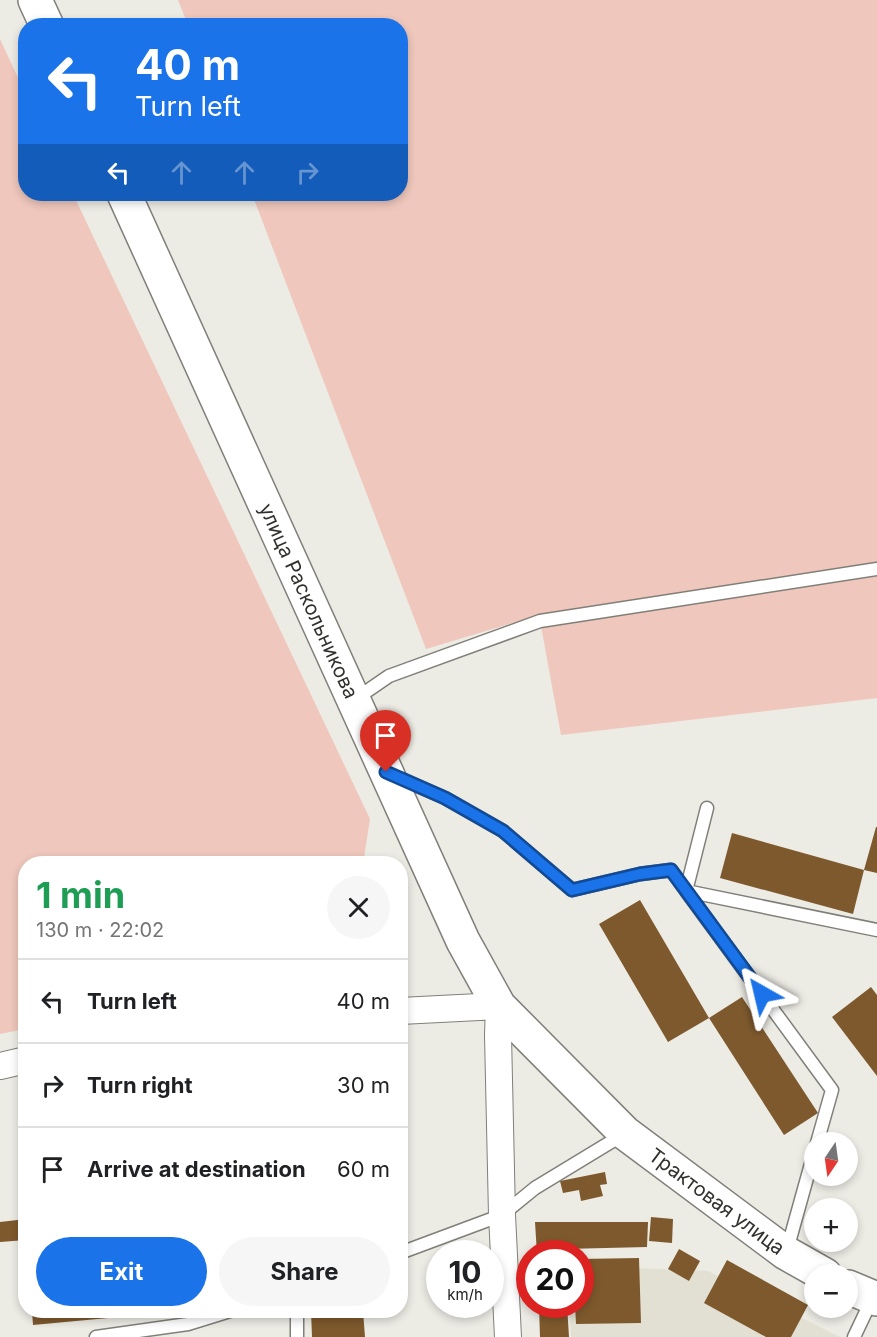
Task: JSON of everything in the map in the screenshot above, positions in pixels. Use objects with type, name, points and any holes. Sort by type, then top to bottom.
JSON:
[{"type":"main road","points":[[35,0],[43,18]]},
{"type":"main road","name":"улица Раскольникова","points":[[127,201],[463,940],[500,1006],[620,1127]]},
{"type":"main road","name":"Трактовая улица","points":[[620,1127],[786,1253],[806,1264]]},
{"type":"street","points":[[408,1011],[500,1006],[498,1035],[502,1215],[508,1337]]},
{"type":"street","points":[[0,1066],[18,1062]]},
{"type":"lane","points":[[353,701],[389,676],[540,621],[877,569]]},
{"type":"lane","points":[[386,772],[445,798],[503,831],[572,890],[640,874],[671,870],[832,1090],[820,1132]]},
{"type":"lane","points":[[686,891],[707,808]]},
{"type":"lane","points":[[686,891],[877,930]]},
{"type":"lane","points":[[408,1249],[502,1215],[535,1188],[620,1127]]},
{"type":"lane","points":[[786,1253],[805,1186]]},
{"type":"lane","points":[[854,1337],[866,1295]]},
{"type":"lane","points":[[96,1337],[188,1324],[207,1318]]},
{"type":"lane","points":[[297,1318],[297,1337]]},
{"type":"shaded area","points":[[178,0],[877,0],[877,698],[561,735],[539,615],[426,649],[255,201],[408,201],[408,18],[185,18]]},
{"type":"shaded area","points":[[0,39],[18,78],[18,201],[76,201],[370,819],[364,856],[18,856],[18,1030],[0,1034]]},
{"type":"shaded area","points":[[594,1267],[708,1271],[840,1337],[571,1337],[570,1318],[594,1318]]},
{"type":"building","points":[[877,827],[877,873],[864,870]]},
{"type":"building","points":[[732,833],[864,870],[853,914],[720,878]]},
{"type":"building","points":[[640,900],[709,1018],[668,1042],[599,924]]},
{"type":"building","points":[[871,987],[877,995],[877,1076],[832,1017]]},
{"type":"building","points":[[742,997],[818,1113],[784,1135],[709,1018]]},
{"type":"building","points":[[605,1172],[607,1184],[600,1185],[603,1196],[581,1201],[579,1190],[563,1193],[560,1181]]},
{"type":"building","points":[[651,1217],[673,1219],[672,1243],[649,1241]]},
{"type":"building","points":[[18,1220],[18,1241],[0,1242],[0,1222]]},
{"type":"building","points":[[535,1222],[648,1222],[647,1247],[594,1248],[594,1240],[536,1240]]},
{"type":"building","points":[[679,1249],[700,1261],[689,1281],[668,1269]]},
{"type":"building","points":[[639,1258],[641,1323],[576,1324],[576,1318],[594,1318],[594,1259]]},
{"type":"building","points":[[727,1260],[804,1303],[804,1313],[791,1337],[766,1337],[704,1303]]},
{"type":"building","points":[[32,1318],[108,1318],[33,1325]]},
{"type":"building","points":[[311,1318],[364,1318],[365,1337],[312,1337]]},
{"type":"building","points":[[539,1318],[568,1318],[569,1337],[540,1337]]},
{"type":"route","points":[[386,772],[445,798],[503,831],[572,890],[640,874],[671,870],[762,994]]}]
